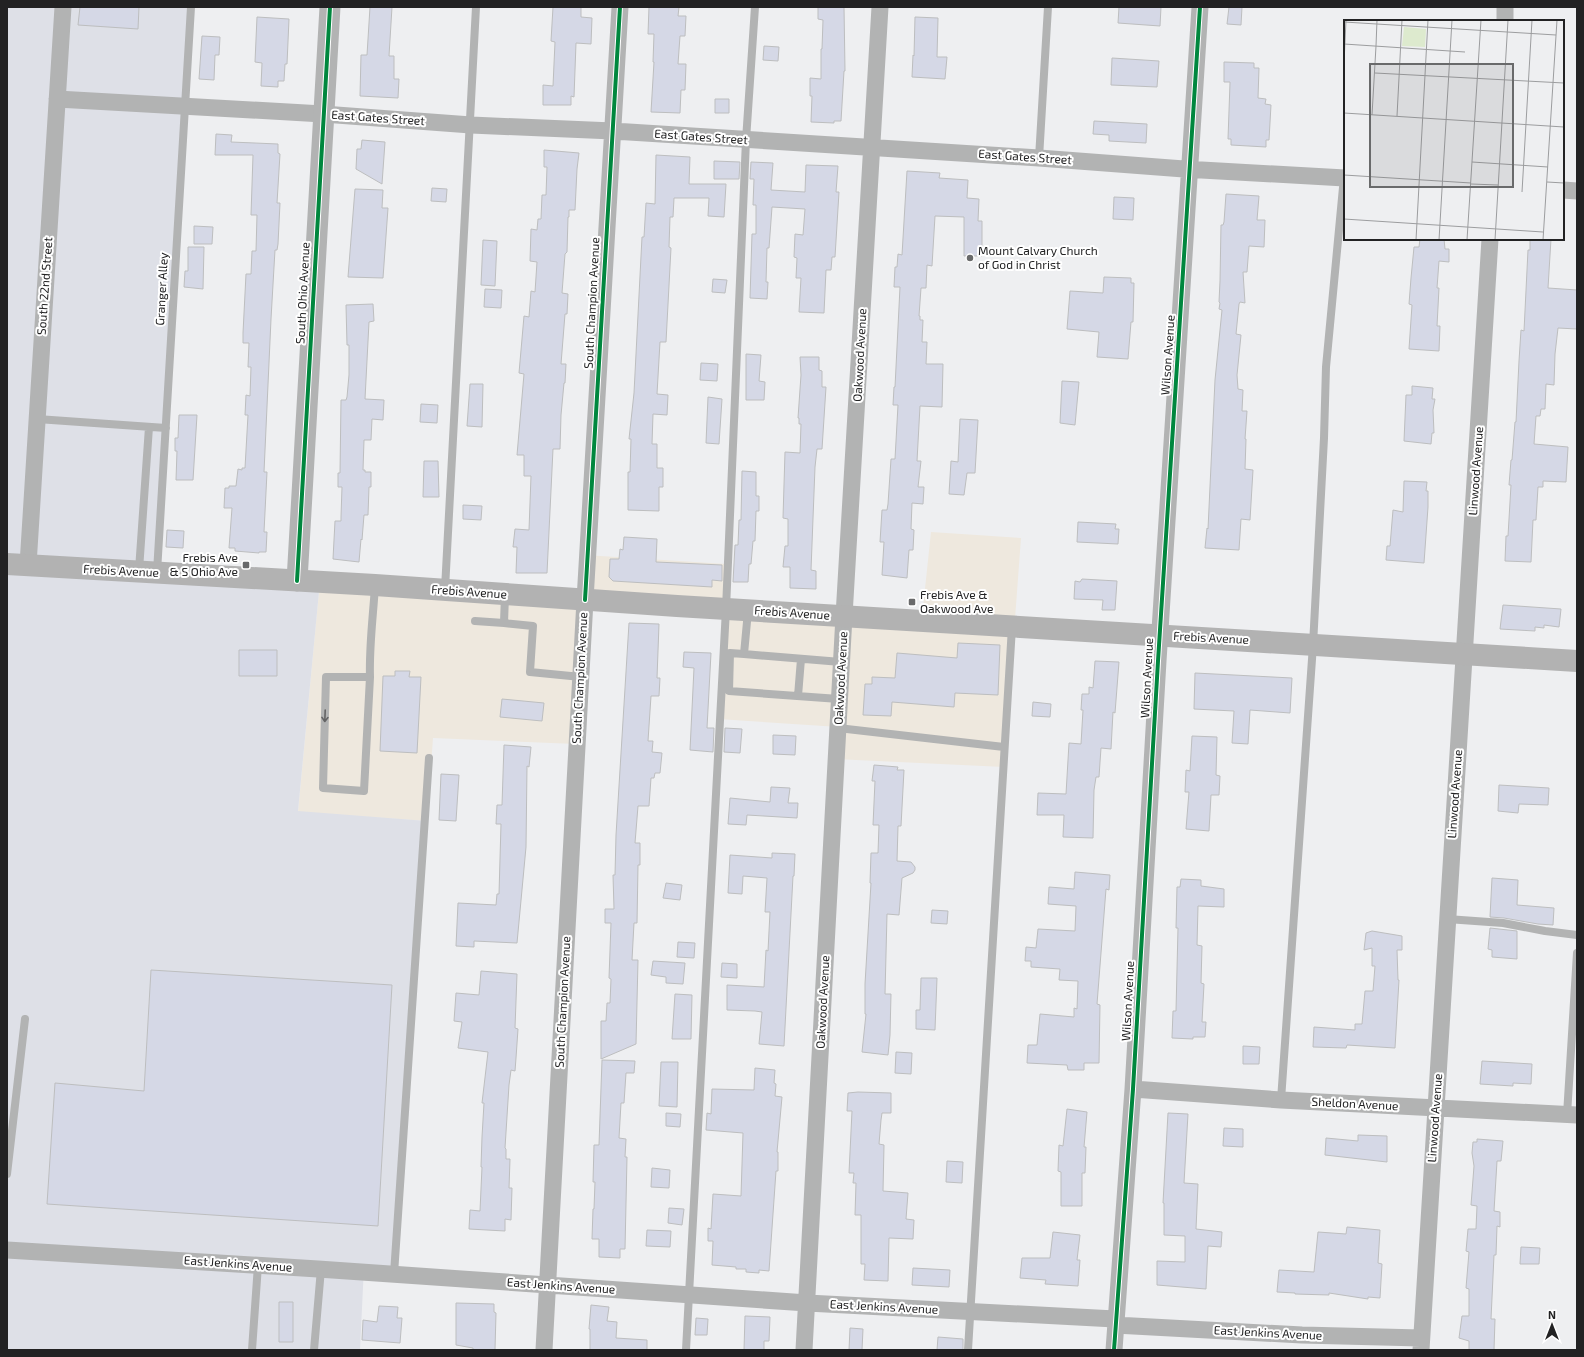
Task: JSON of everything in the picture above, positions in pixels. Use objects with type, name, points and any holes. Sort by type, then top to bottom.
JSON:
[{"type":"main road","name":"Frebis Avenue","points":[[18,564],[375,585],[726,609],[1577,661]]},
{"type":"street","name":"South 22nd Street","points":[[18,564],[37,419],[63,7]]},
{"type":"street","name":"South Ohio Avenue","points":[[297,581],[330,7]]},
{"type":"street","name":"South Champion Avenue","points":[[544,1350],[585,600],[620,7]]},
{"type":"street","name":"Oakwood Avenue","points":[[804,1350],[839,699],[880,7]]},
{"type":"street","name":"Wilson Avenue","points":[[1114,1350],[1133,1089],[1200,7]]},
{"type":"street","points":[[1504,20],[1505,7]]},
{"type":"street","name":"East Gates Street","points":[[57,99],[323,114],[471,125],[613,131],[1344,178]]},
{"type":"street","points":[[1564,190],[1577,191]]},
{"type":"street","name":"Linwood Avenue","points":[[1421,1344],[1490,240]]},
{"type":"street","name":"Sheldon Avenue","points":[[1133,1089],[1281,1100],[1572,1115]]},
{"type":"street","name":"East Jenkins Avenue","points":[[7,1250],[321,1269],[807,1303],[970,1312],[1421,1344]]},
{"type":"lane","name":"Granger Alley","points":[[148,572],[166,428],[191,7]]},
{"type":"lane","points":[[444,590],[471,125],[476,7]]},
{"type":"lane","points":[[686,1350],[726,609],[746,140],[755,7]]},
{"type":"lane","points":[[1039,158],[1048,7]]},
{"type":"lane","points":[[1281,1100],[1313,644],[1324,438],[1326,367],[1344,178]]},
{"type":"lane","points":[[37,419],[166,428]]},
{"type":"lane","points":[[148,572],[149,427]]},
{"type":"lane","points":[[370,678],[326,677],[323,788],[364,791],[370,678],[370,647],[375,585]]},
{"type":"lane","points":[[504,623],[505,594]]},
{"type":"lane","points":[[744,654],[748,610]]},
{"type":"lane","points":[[475,621],[533,626],[530,672],[581,677]]},
{"type":"lane","points":[[968,1350],[1012,626]]},
{"type":"lane","points":[[839,699],[729,692],[730,653],[842,662]]},
{"type":"lane","points":[[798,696],[801,659]]},
{"type":"lane","points":[[838,728],[1004,747]]},
{"type":"lane","points":[[394,1274],[429,758]]},
{"type":"lane","points":[[1447,919],[1503,923],[1545,932],[1577,935]]},
{"type":"lane","points":[[1572,1115],[1577,954]]},
{"type":"lane","points":[[7,1174],[25,1019]]},
{"type":"lane","points":[[252,1350],[258,1265]]},
{"type":"lane","points":[[314,1350],[321,1269]]},
{"type":"shaded area","points":[[7,7],[193,7],[158,571],[320,581],[298,811],[427,821],[398,1268],[364,1266],[360,1350],[7,1350]]},
{"type":"shaded area","points":[[931,532],[1021,538],[1004,767],[835,759],[839,727],[718,719],[723,611],[584,602],[576,744],[433,738],[427,821],[298,812],[320,581],[582,597],[585,555],[726,564],[724,605],[922,617]]},
{"type":"building","points":[[80,7],[139,7],[138,29],[78,25]]},
{"type":"building","points":[[370,7],[392,7],[389,56],[394,56],[394,79],[399,79],[398,98],[360,96],[361,55],[367,55]]},
{"type":"building","points":[[553,7],[581,7],[581,17],[592,18],[591,44],[576,43],[574,97],[571,96],[571,105],[543,105],[543,85],[553,86],[555,42],[551,41]]},
{"type":"building","points":[[649,7],[679,7],[678,16],[686,16],[685,36],[680,36],[678,64],[686,64],[685,90],[681,90],[680,113],[651,112],[654,34],[648,34]]},
{"type":"building","points":[[818,7],[844,7],[845,71],[841,121],[834,121],[834,123],[811,122],[812,96],[810,96],[810,78],[821,79],[823,20],[818,19]]},
{"type":"building","points":[[1119,7],[1161,7],[1160,26],[1118,23]]},
{"type":"building","points":[[1229,7],[1242,7],[1241,25],[1227,24]]},
{"type":"building","points":[[257,17],[289,19],[287,64],[285,64],[284,81],[278,81],[278,87],[261,86],[262,63],[255,62]]},
{"type":"building","points":[[915,17],[938,18],[937,57],[947,57],[945,79],[912,77]]},
{"type":"building","points":[[202,36],[220,37],[219,55],[215,55],[214,80],[199,79]]},
{"type":"building","points":[[764,46],[779,47],[778,61],[763,60]]},
{"type":"building","points":[[1112,58],[1159,61],[1157,87],[1111,85]]},
{"type":"building","points":[[1224,62],[1254,63],[1254,68],[1259,68],[1258,98],[1266,99],[1265,104],[1271,105],[1269,140],[1266,140],[1266,147],[1231,145],[1231,139],[1228,139],[1230,82],[1224,82]]},
{"type":"building","points":[[715,99],[729,99],[729,113],[715,113]]},
{"type":"building","points":[[1094,121],[1147,124],[1146,143],[1109,141],[1109,135],[1093,134]]},
{"type":"building","points":[[216,134],[232,135],[231,142],[278,144],[278,153],[280,154],[277,203],[280,203],[278,244],[277,250],[275,250],[264,472],[267,472],[264,532],[267,532],[266,552],[259,553],[235,551],[235,548],[229,548],[232,508],[224,508],[225,488],[229,488],[229,486],[236,486],[238,469],[242,470],[242,468],[245,468],[248,415],[245,415],[246,395],[250,396],[251,367],[248,367],[249,343],[243,343],[243,333],[246,274],[251,274],[252,251],[256,251],[257,215],[251,215],[253,155],[215,155]]},
{"type":"building","points":[[362,140],[385,142],[382,184],[356,169],[357,149],[361,149]]},
{"type":"building","points":[[544,150],[579,153],[575,210],[569,210],[568,217],[567,252],[565,254],[562,293],[568,294],[561,364],[566,364],[565,383],[561,415],[560,449],[553,449],[547,573],[516,573],[517,547],[513,547],[515,529],[529,530],[531,476],[524,476],[524,455],[517,455],[524,374],[519,373],[524,316],[529,317],[531,291],[535,292],[537,262],[530,261],[531,229],[537,230],[538,219],[541,219],[542,195],[546,195],[547,167],[544,167]]},
{"type":"building","points":[[656,155],[690,157],[689,184],[726,184],[724,217],[708,216],[709,198],[674,198],[673,217],[670,217],[669,247],[671,248],[666,342],[660,342],[657,394],[668,395],[667,415],[653,414],[652,444],[657,444],[657,468],[663,468],[663,487],[659,487],[659,511],[628,510],[628,472],[630,472],[631,439],[629,439],[634,393],[642,237],[644,237],[646,203],[655,204]]},
{"type":"building","points":[[714,161],[740,162],[739,179],[714,179]]},
{"type":"building","points":[[751,162],[773,163],[771,190],[805,192],[806,165],[838,166],[836,192],[839,192],[835,257],[832,257],[831,270],[826,270],[824,313],[799,312],[801,278],[796,278],[797,258],[794,257],[795,234],[803,235],[805,209],[772,207],[769,248],[767,248],[767,299],[750,298],[752,234],[756,234],[756,205],[753,205],[754,179],[750,179]]},
{"type":"building","points":[[907,171],[940,173],[939,178],[968,180],[967,198],[979,199],[978,221],[982,221],[982,256],[964,256],[964,217],[935,216],[932,266],[927,265],[926,288],[921,288],[919,316],[920,320],[923,320],[922,342],[927,342],[926,364],[943,364],[942,407],[920,406],[917,461],[921,461],[918,487],[924,487],[923,504],[912,503],[911,529],[914,530],[913,550],[909,550],[907,578],[882,575],[884,542],[880,542],[882,510],[887,510],[888,504],[891,459],[895,459],[898,405],[893,405],[900,287],[894,287],[895,267],[897,267],[898,254],[902,255]]},
{"type":"building","points":[[432,188],[447,189],[446,202],[431,201]]},
{"type":"building","points":[[355,189],[383,190],[382,208],[388,208],[383,278],[348,277]]},
{"type":"building","points":[[1226,194],[1259,196],[1257,220],[1265,220],[1264,247],[1249,246],[1247,272],[1243,272],[1245,303],[1240,302],[1239,304],[1236,334],[1241,335],[1237,375],[1238,389],[1243,390],[1242,411],[1247,411],[1245,469],[1253,470],[1250,520],[1241,519],[1239,550],[1205,548],[1207,528],[1208,529],[1215,380],[1222,310],[1219,309],[1221,225],[1223,225],[1224,222]]},
{"type":"building","points":[[1114,197],[1134,198],[1133,220],[1113,219]]},
{"type":"building","points":[[194,226],[213,227],[212,244],[194,244]]},
{"type":"building","points":[[483,240],[497,241],[495,286],[481,285]]},
{"type":"building","points":[[1420,240],[1444,240],[1445,249],[1449,249],[1449,262],[1439,261],[1437,326],[1440,326],[1439,351],[1409,349],[1412,305],[1409,304],[1414,247],[1419,247]]},
{"type":"building","points":[[1530,240],[1551,240],[1548,288],[1577,290],[1577,329],[1558,328],[1554,385],[1546,384],[1545,409],[1541,409],[1540,416],[1536,416],[1534,444],[1568,447],[1566,482],[1543,481],[1543,487],[1538,487],[1536,520],[1533,520],[1531,562],[1505,561],[1511,485],[1509,485],[1516,422],[1521,330],[1524,331],[1528,250],[1530,250]]},
{"type":"building","points":[[188,247],[204,247],[203,289],[184,287],[185,271],[188,271]]},
{"type":"building","points":[[1104,277],[1131,278],[1131,283],[1134,283],[1133,322],[1131,322],[1128,359],[1097,357],[1099,332],[1067,329],[1070,291],[1103,293]]},
{"type":"building","points":[[713,279],[727,280],[725,293],[712,292]]},
{"type":"building","points":[[485,289],[502,290],[501,308],[484,307]]},
{"type":"building","points":[[373,304],[374,321],[369,322],[365,399],[384,400],[383,420],[372,419],[371,440],[364,440],[363,470],[365,470],[365,472],[371,472],[371,487],[369,487],[368,515],[364,515],[359,562],[333,559],[335,521],[341,521],[342,487],[338,487],[338,473],[340,473],[341,400],[346,400],[347,397],[349,375],[349,345],[347,345],[346,305]]},
{"type":"building","points":[[746,354],[761,355],[759,381],[765,382],[764,400],[746,400]]},
{"type":"building","points":[[800,357],[819,357],[819,370],[822,371],[822,387],[826,387],[822,449],[817,449],[815,467],[811,570],[816,571],[816,589],[790,588],[790,567],[783,567],[785,546],[788,546],[788,519],[783,518],[785,452],[800,453],[801,424],[799,424],[798,418],[801,375]]},
{"type":"building","points":[[701,363],[718,364],[717,381],[700,380]]},
{"type":"building","points":[[1062,381],[1079,382],[1075,425],[1060,423]]},
{"type":"building","points":[[470,384],[483,384],[482,427],[467,426]]},
{"type":"building","points":[[1412,386],[1433,388],[1432,399],[1435,399],[1433,410],[1434,433],[1432,433],[1431,444],[1404,441],[1406,395],[1412,395]]},
{"type":"building","points":[[708,397],[722,399],[719,444],[706,443]]},
{"type":"building","points":[[421,404],[438,405],[437,423],[420,422]]},
{"type":"building","points":[[179,415],[197,415],[193,480],[176,480],[177,451],[175,451],[175,438],[178,438]]},
{"type":"building","points":[[960,419],[978,420],[975,473],[967,473],[964,495],[949,494],[951,461],[958,462]]},
{"type":"building","points":[[424,461],[438,461],[439,497],[423,497]]},
{"type":"building","points":[[742,471],[756,472],[756,496],[759,496],[759,511],[756,511],[755,541],[753,541],[751,564],[749,564],[748,582],[733,582],[735,545],[738,545],[739,520],[741,520]]},
{"type":"building","points":[[1404,481],[1427,482],[1426,491],[1428,491],[1428,507],[1424,563],[1386,560],[1387,546],[1390,546],[1393,510],[1403,512]]},
{"type":"building","points":[[463,505],[482,506],[481,520],[463,519]]},
{"type":"building","points":[[1078,522],[1116,524],[1115,529],[1119,529],[1118,544],[1077,542]]},
{"type":"building","points":[[167,530],[184,531],[183,548],[166,547]]},
{"type":"building","points":[[624,537],[657,539],[656,562],[722,565],[722,581],[712,580],[712,587],[613,581],[609,577],[610,559],[619,559],[620,549],[623,550]]},
{"type":"building","points":[[1082,579],[1117,581],[1115,610],[1102,610],[1103,600],[1074,599],[1075,581],[1080,582]]},
{"type":"building","points":[[1503,605],[1561,609],[1559,627],[1544,625],[1544,628],[1535,627],[1535,631],[1500,629]]},
{"type":"building","points":[[629,623],[659,624],[657,678],[660,678],[659,696],[651,696],[648,741],[653,741],[652,752],[662,753],[660,773],[655,773],[654,778],[651,778],[649,806],[638,806],[635,843],[640,843],[640,865],[638,865],[637,923],[634,923],[632,960],[638,960],[636,1044],[601,1059],[601,1021],[606,1021],[607,1003],[610,1003],[611,979],[609,978],[611,923],[605,923],[605,909],[614,909],[613,875],[615,875],[616,835]]},
{"type":"building","points":[[958,643],[1000,645],[998,695],[955,693],[954,707],[892,702],[891,716],[863,715],[865,684],[872,684],[872,677],[895,678],[897,653],[957,658]]},
{"type":"building","points":[[239,650],[277,650],[277,676],[239,676]]},
{"type":"building","points":[[684,652],[711,653],[707,728],[714,728],[713,752],[690,750],[694,668],[683,667]]},
{"type":"building","points":[[1095,661],[1119,662],[1115,713],[1113,712],[1111,749],[1101,748],[1099,777],[1096,777],[1094,790],[1093,838],[1063,837],[1064,815],[1037,815],[1038,793],[1066,794],[1069,743],[1081,744],[1083,710],[1081,710],[1082,694],[1089,694],[1089,687],[1093,688]]},
{"type":"building","points":[[395,671],[410,671],[409,677],[421,677],[417,753],[380,751],[383,676],[395,676]]},
{"type":"building","points":[[1195,673],[1292,678],[1290,713],[1250,710],[1248,744],[1232,743],[1234,711],[1194,709]]},
{"type":"building","points":[[502,699],[544,703],[542,721],[500,717]]},
{"type":"building","points":[[1033,702],[1051,704],[1050,717],[1032,716]]},
{"type":"building","points":[[725,728],[742,729],[740,753],[724,752]]},
{"type":"building","points":[[773,735],[796,736],[795,755],[773,754]]},
{"type":"building","points":[[1192,736],[1217,737],[1216,775],[1220,776],[1219,795],[1211,795],[1209,831],[1186,829],[1189,792],[1185,792],[1186,770],[1190,771]]},
{"type":"building","points":[[504,745],[531,747],[529,767],[527,766],[526,847],[517,943],[474,941],[474,947],[456,946],[458,903],[496,905],[497,894],[499,894],[501,824],[496,824],[497,805],[502,805]]},
{"type":"building","points":[[874,765],[898,767],[897,770],[904,770],[901,826],[898,826],[897,861],[911,862],[915,867],[913,873],[902,878],[899,915],[887,914],[885,994],[891,994],[888,1055],[862,1052],[866,1014],[865,984],[871,883],[871,853],[878,853],[879,825],[873,825],[875,781],[872,781]]},
{"type":"building","points":[[441,774],[459,775],[456,821],[439,820]]},
{"type":"building","points":[[1499,785],[1549,788],[1548,805],[1519,804],[1518,813],[1498,811]]},
{"type":"building","points":[[771,787],[790,788],[788,803],[798,803],[797,818],[747,815],[746,825],[728,824],[730,798],[770,802]]},
{"type":"building","points":[[772,853],[795,854],[784,1046],[759,1044],[762,1012],[727,1010],[727,985],[764,987],[770,912],[765,912],[767,878],[743,876],[742,894],[728,893],[730,855],[772,858]]},
{"type":"building","points":[[1075,872],[1110,875],[1109,890],[1106,889],[1097,1004],[1100,1005],[1099,1063],[1084,1063],[1084,1070],[1068,1070],[1067,1065],[1027,1063],[1028,1045],[1037,1045],[1040,1014],[1074,1017],[1074,1008],[1077,1009],[1078,981],[1059,980],[1060,969],[1031,967],[1031,961],[1025,961],[1026,947],[1036,948],[1038,929],[1075,931],[1076,906],[1048,904],[1049,887],[1074,889]]},
{"type":"building","points":[[1492,878],[1518,880],[1517,905],[1554,908],[1553,925],[1490,917]]},
{"type":"building","points":[[1181,879],[1201,880],[1201,886],[1224,889],[1224,907],[1198,906],[1197,945],[1202,946],[1201,983],[1204,984],[1202,1022],[1206,1022],[1205,1037],[1193,1037],[1193,1039],[1172,1038],[1173,1011],[1176,1011],[1178,928],[1176,928],[1177,887],[1180,887]]},
{"type":"building","points":[[666,883],[682,885],[680,900],[663,898]]},
{"type":"building","points":[[932,910],[948,911],[947,924],[931,923]]},
{"type":"building","points":[[1490,928],[1517,931],[1517,959],[1492,957],[1492,950],[1488,949]]},
{"type":"building","points":[[1372,931],[1402,936],[1402,950],[1397,950],[1399,980],[1395,1048],[1347,1045],[1346,1048],[1313,1047],[1314,1027],[1355,1030],[1355,1024],[1362,1024],[1365,991],[1373,991],[1375,966],[1372,966],[1372,948],[1364,950],[1366,933]]},
{"type":"building","points":[[678,942],[695,943],[694,958],[677,957]]},
{"type":"building","points":[[653,961],[685,963],[683,984],[666,983],[666,977],[651,975]]},
{"type":"building","points":[[722,963],[737,964],[737,978],[721,977]]},
{"type":"building","points":[[151,970],[392,985],[378,1226],[47,1204],[55,1083],[144,1091]]},
{"type":"building","points":[[481,971],[517,974],[515,1028],[518,1029],[516,1058],[515,1071],[511,1070],[509,1085],[505,1148],[506,1159],[510,1159],[509,1188],[512,1188],[511,1220],[505,1219],[505,1231],[469,1229],[470,1210],[480,1211],[484,1103],[482,1103],[488,1052],[458,1048],[462,1022],[454,1021],[456,993],[479,995]]},
{"type":"building","points":[[921,978],[937,978],[935,1030],[916,1029],[916,1010],[920,1010]]},
{"type":"building","points":[[675,994],[692,995],[691,1039],[672,1039]]},
{"type":"building","points":[[1243,1046],[1260,1047],[1259,1064],[1243,1064]]},
{"type":"building","points":[[896,1052],[912,1053],[911,1074],[895,1073]]},
{"type":"building","points":[[602,1060],[635,1061],[634,1073],[626,1073],[624,1103],[621,1103],[619,1138],[626,1139],[625,1157],[627,1157],[625,1249],[620,1249],[620,1258],[599,1257],[599,1239],[592,1239],[595,1182],[593,1182],[594,1145],[599,1145]]},
{"type":"building","points":[[1482,1061],[1532,1064],[1531,1084],[1513,1083],[1513,1086],[1480,1084]]},
{"type":"building","points":[[661,1062],[678,1062],[677,1107],[659,1106]]},
{"type":"building","points":[[755,1068],[775,1070],[775,1096],[782,1097],[777,1152],[778,1171],[776,1171],[769,1271],[759,1270],[759,1273],[746,1272],[746,1269],[736,1269],[736,1267],[712,1265],[713,1241],[708,1241],[708,1228],[711,1229],[713,1194],[741,1196],[743,1133],[706,1130],[707,1113],[711,1114],[712,1089],[754,1090]]},
{"type":"building","points":[[848,1093],[891,1093],[891,1113],[882,1113],[879,1144],[884,1145],[883,1191],[908,1193],[906,1219],[914,1220],[913,1239],[889,1238],[888,1281],[864,1280],[865,1264],[861,1264],[861,1215],[855,1215],[856,1183],[853,1183],[854,1173],[849,1173],[852,1111],[847,1111]]},
{"type":"building","points":[[1067,1109],[1087,1112],[1084,1147],[1086,1147],[1085,1173],[1082,1173],[1082,1206],[1061,1206],[1061,1172],[1058,1171],[1059,1145],[1063,1146]]},
{"type":"building","points":[[666,1113],[681,1114],[680,1127],[666,1126]]},
{"type":"building","points":[[1168,1113],[1188,1114],[1184,1183],[1198,1184],[1196,1229],[1222,1232],[1221,1247],[1208,1246],[1206,1289],[1157,1285],[1157,1261],[1185,1262],[1185,1236],[1164,1235],[1163,1203]]},
{"type":"building","points":[[1224,1128],[1243,1129],[1243,1147],[1223,1146]]},
{"type":"building","points":[[1358,1135],[1387,1136],[1387,1162],[1325,1155],[1326,1138],[1358,1141]]},
{"type":"building","points":[[1477,1139],[1503,1141],[1501,1161],[1497,1161],[1494,1211],[1500,1212],[1500,1227],[1497,1226],[1496,1255],[1494,1255],[1491,1319],[1495,1319],[1494,1350],[1469,1350],[1469,1341],[1459,1338],[1462,1316],[1469,1316],[1469,1289],[1466,1288],[1469,1252],[1466,1251],[1468,1229],[1476,1229],[1477,1206],[1471,1205],[1474,1166],[1472,1153],[1473,1142],[1477,1142]]},
{"type":"building","points":[[947,1161],[963,1162],[962,1183],[946,1182]]},
{"type":"building","points":[[652,1168],[670,1170],[669,1188],[651,1187]]},
{"type":"building","points":[[669,1208],[684,1209],[682,1225],[668,1223]]},
{"type":"building","points":[[1347,1227],[1380,1230],[1378,1263],[1382,1264],[1380,1298],[1368,1297],[1368,1299],[1329,1293],[1329,1295],[1277,1292],[1279,1270],[1314,1272],[1318,1232],[1346,1234]]},
{"type":"building","points":[[647,1230],[671,1231],[670,1247],[646,1246]]},
{"type":"building","points":[[1053,1232],[1080,1235],[1077,1260],[1080,1260],[1078,1286],[1045,1284],[1046,1280],[1020,1278],[1022,1258],[1050,1258]]},
{"type":"building","points":[[1521,1247],[1540,1248],[1539,1264],[1520,1264]]},
{"type":"building","points":[[913,1268],[950,1270],[949,1287],[912,1285]]},
{"type":"building","points":[[279,1302],[293,1302],[293,1342],[279,1342]]},
{"type":"building","points":[[456,1303],[494,1304],[494,1312],[496,1313],[495,1350],[473,1350],[473,1348],[456,1345]]},
{"type":"building","points":[[591,1305],[609,1307],[607,1321],[617,1322],[616,1338],[647,1340],[647,1350],[590,1350],[589,1329]]},
{"type":"building","points":[[379,1306],[398,1307],[397,1318],[402,1318],[400,1343],[362,1340],[363,1320],[377,1322]]},
{"type":"building","points":[[745,1316],[770,1317],[769,1341],[764,1341],[764,1350],[744,1350]]},
{"type":"building","points":[[696,1318],[708,1319],[707,1335],[695,1335]]},
{"type":"building","points":[[850,1328],[863,1329],[862,1350],[849,1350]]},
{"type":"building","points":[[938,1337],[963,1339],[963,1350],[937,1350]]},
{"type":"cycle path","points":[[297,581],[330,7]]},
{"type":"cycle path","points":[[585,600],[620,7]]},
{"type":"cycle path","points":[[1114,1350],[1133,1089],[1158,661],[1200,7]]},
{"type":"place","name":"Mount Calvary Church of God in Christ","points":[[970,258]]},
{"type":"place","name":"Frebis Ave & S Ohio Ave","points":[[246,565]]},
{"type":"place","name":"Frebis Ave & Oakwood Ave","points":[[912,602]]}]
